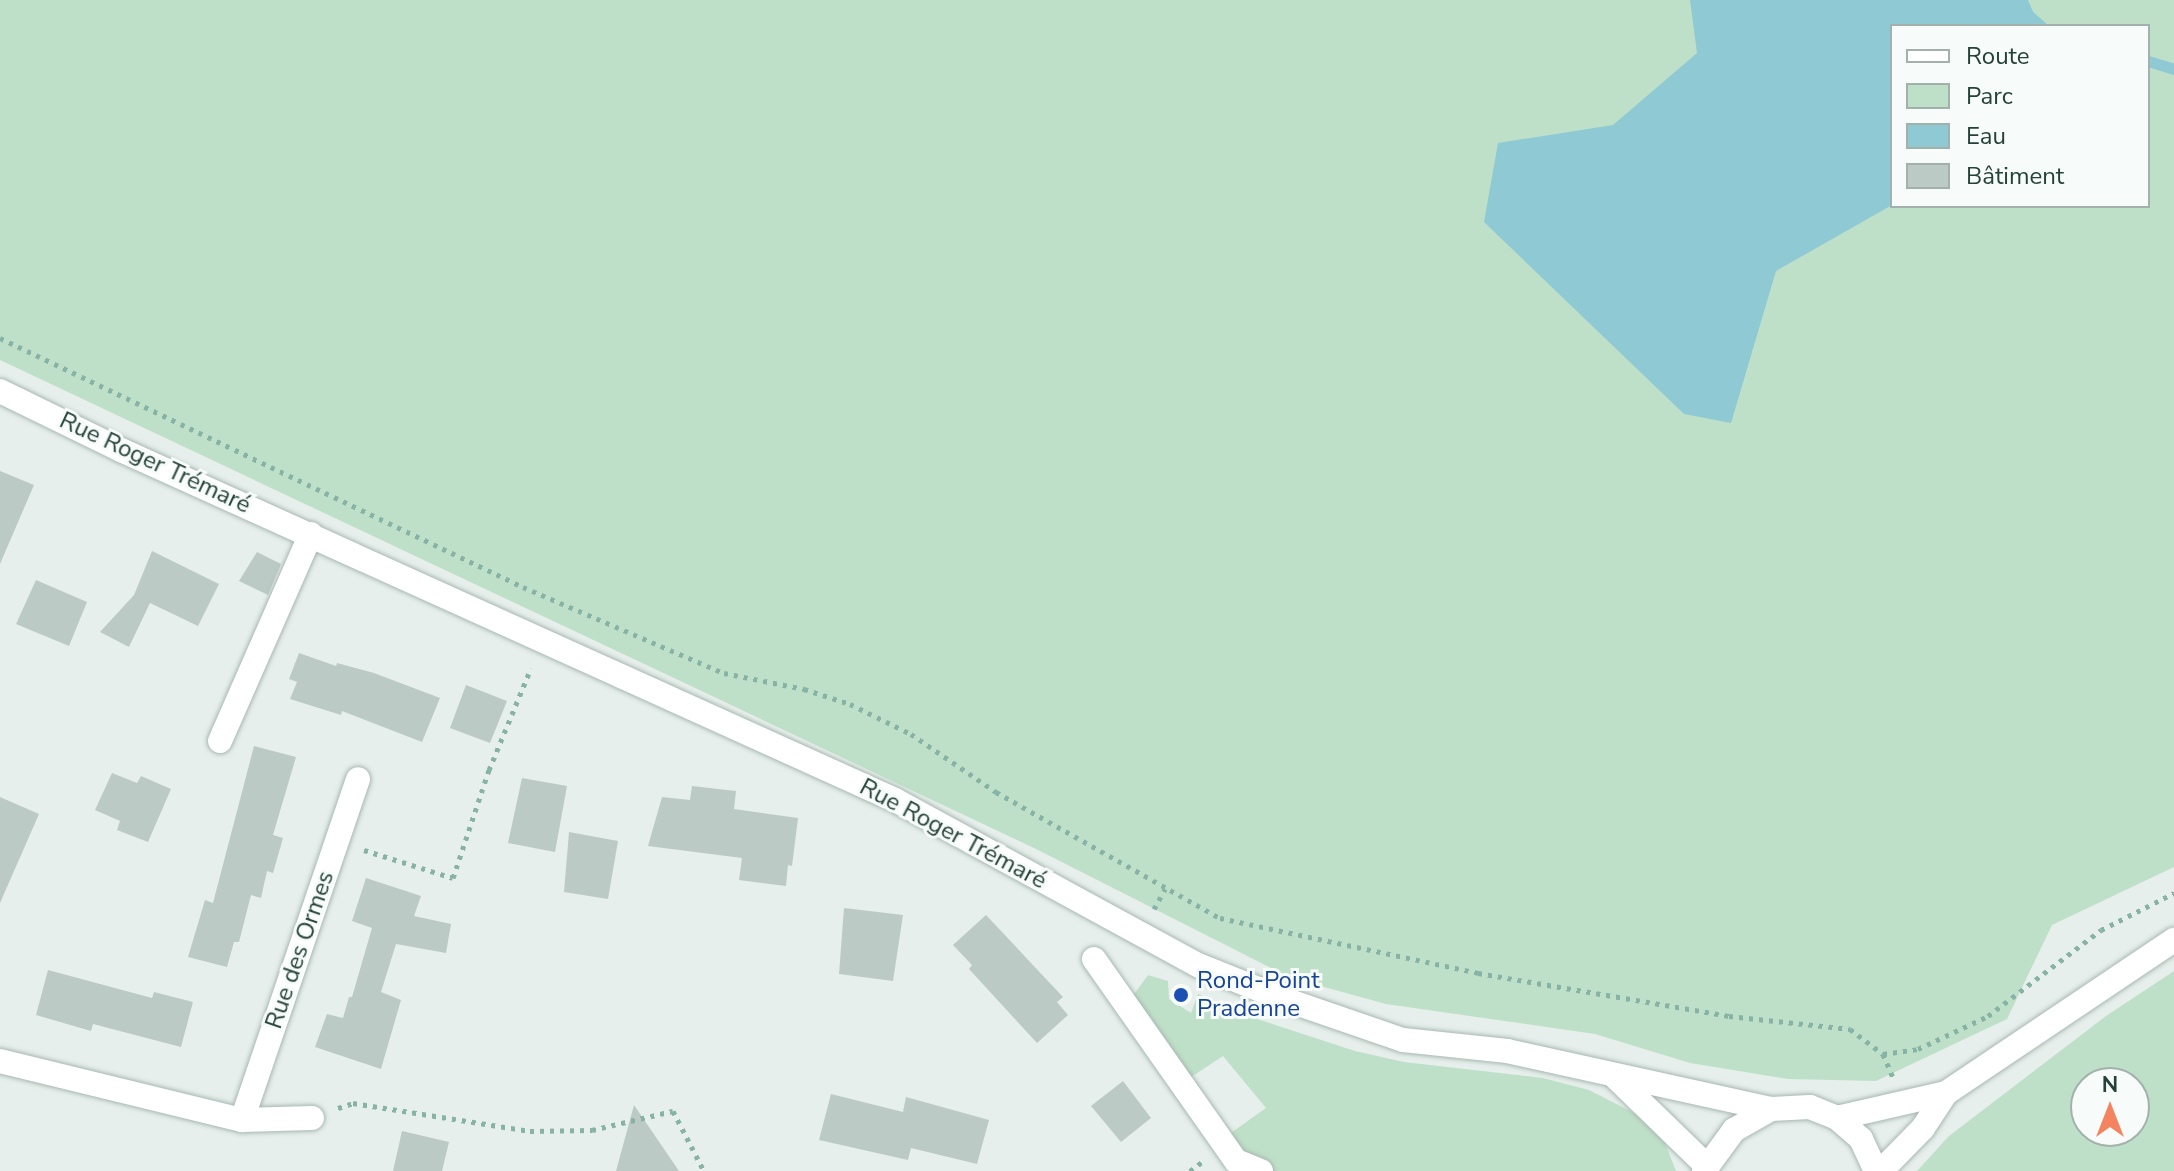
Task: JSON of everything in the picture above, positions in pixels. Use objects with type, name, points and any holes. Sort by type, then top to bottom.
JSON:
[{"type":"street","name":"Rue Roger Trémaré","points":[[0,391],[121,450],[895,800],[1151,941],[1251,987],[1403,1040],[1507,1051],[1771,1109]]},
{"type":"street","points":[[220,741],[311,534]]},
{"type":"street","name":"Rue des Ormes","points":[[242,1120],[358,779]]},
{"type":"street","points":[[1837,1118],[1946,1093],[2174,940]]},
{"type":"street","points":[[1094,959],[1236,1161],[1261,1171]]},
{"type":"street","points":[[0,1061],[242,1120],[312,1118]]},
{"type":"street","points":[[1613,1075],[1705,1168],[1734,1130],[1771,1109],[1810,1107],[1837,1118],[1861,1139],[1878,1171],[1923,1128],[1946,1093]]},
{"type":"path","points":[[0,338],[267,468],[566,605],[724,673],[804,689],[850,704],[911,734],[996,792],[1220,918],[1478,973],[1729,1016],[1850,1029],[1883,1054],[1918,1049],[1988,1016],[2101,930],[2174,893]]},
{"type":"path","points":[[337,841],[453,878],[489,770],[542,641]]},
{"type":"path","points":[[312,1118],[353,1103],[530,1131],[592,1130],[673,1111],[704,1171]]},
{"type":"green space","points":[[0,0],[2174,0],[2174,867],[2052,925],[2007,1019],[1876,1081],[1788,1079],[1690,1063],[1595,1034],[1386,1004],[1291,978],[1036,849],[0,360]]},
{"type":"green space","points":[[2174,971],[2174,1171],[1917,1171],[1949,1136],[2106,1016]]},
{"type":"green space","points":[[1148,975],[1168,981],[1169,999],[1191,1013],[1198,994],[1251,1017],[1355,1051],[1404,1062],[1543,1078],[1589,1090],[1640,1116],[1665,1143],[1676,1171],[1261,1171],[1221,1140],[1266,1108],[1223,1056],[1182,1083],[1127,1004]]},
{"type":"water","points":[[1690,0],[2028,0],[2038,24],[1890,24],[1890,206],[1776,271],[1731,423],[1684,414],[1484,222],[1498,143],[1613,125],[1697,53]]},
{"type":"building","points":[[0,471],[34,485],[0,564]]},
{"type":"building","points":[[152,551],[219,584],[198,626],[150,603],[129,647],[100,632],[134,595]]},
{"type":"building","points":[[257,552],[281,564],[268,595],[239,581]]},
{"type":"building","points":[[36,580],[87,602],[69,646],[16,624]]},
{"type":"building","points":[[299,653],[336,666],[337,663],[374,673],[440,698],[422,742],[342,711],[341,715],[290,699],[297,682],[289,679]]},
{"type":"building","points":[[466,685],[507,701],[490,743],[450,728]]},
{"type":"building","points":[[254,746],[296,757],[273,835],[283,838],[273,873],[267,871],[261,898],[251,895],[239,942],[234,942],[227,967],[188,957],[205,900],[213,903]]},
{"type":"building","points":[[112,773],[137,783],[141,776],[171,789],[148,842],[117,830],[120,821],[95,810]]},
{"type":"building","points":[[522,778],[567,786],[555,852],[508,843]]},
{"type":"building","points":[[692,786],[736,791],[734,809],[798,818],[792,866],[788,865],[786,886],[739,880],[742,858],[648,846],[662,797],[690,800]]},
{"type":"building","points":[[0,797],[39,814],[0,903]]},
{"type":"building","points":[[569,832],[618,841],[608,899],[564,892]]},
{"type":"building","points":[[366,878],[421,896],[414,916],[451,924],[446,953],[396,944],[381,992],[401,1000],[381,1069],[315,1047],[327,1014],[343,1018],[349,997],[352,997],[372,928],[352,921]]},
{"type":"building","points":[[844,908],[903,915],[893,981],[839,974]]},
{"type":"building","points":[[986,915],[1063,997],[1057,1002],[1068,1015],[1037,1043],[969,969],[972,965],[953,945]]},
{"type":"building","points":[[48,970],[152,998],[154,992],[193,1002],[181,1047],[93,1024],[91,1031],[36,1015]]},
{"type":"building","points":[[1123,1081],[1151,1118],[1121,1142],[1091,1106]]},
{"type":"building","points":[[831,1094],[903,1112],[906,1097],[989,1120],[977,1164],[911,1148],[908,1160],[819,1140]]},
{"type":"building","points":[[634,1105],[679,1171],[616,1171]]},
{"type":"building","points":[[402,1131],[449,1142],[442,1171],[393,1171]]},
{"type":"waterway","points":[[2011,0],[2039,24]]},
{"type":"waterway","points":[[2150,62],[2174,69]]},
{"type":"place","name":"Rond-Point Pradenne","points":[[1181,995]]}]
